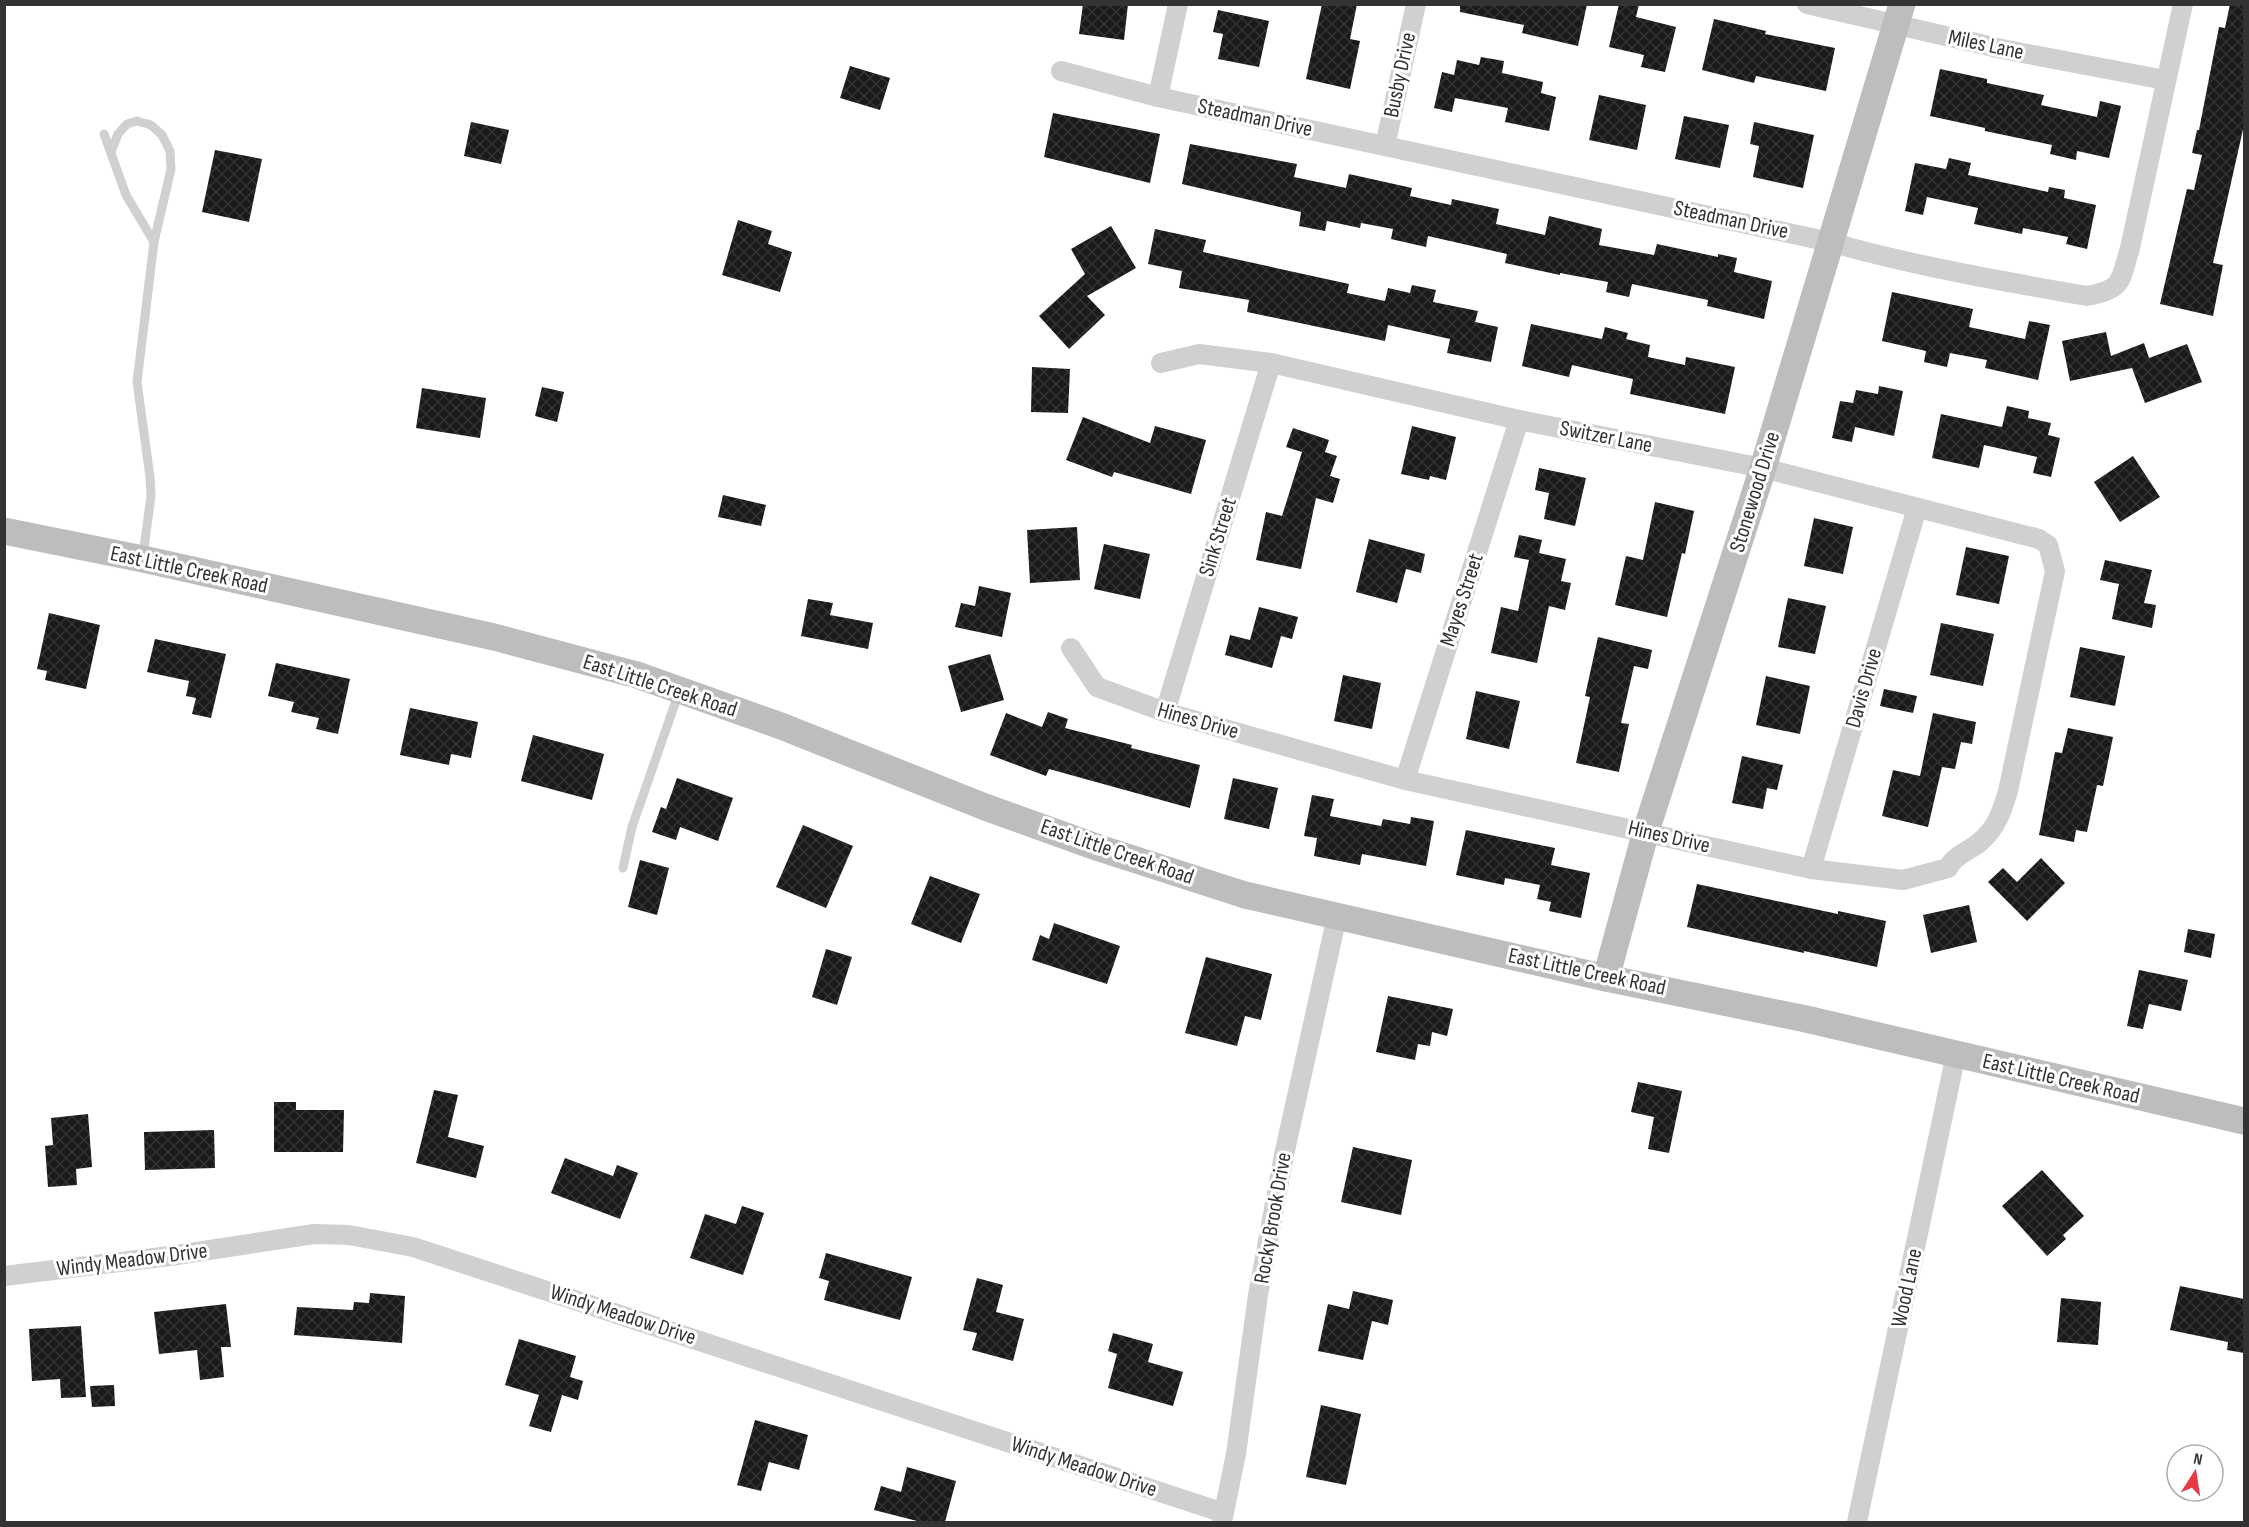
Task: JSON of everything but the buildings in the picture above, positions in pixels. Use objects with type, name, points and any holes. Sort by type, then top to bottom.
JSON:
[{"type":"street","points":[[1158,97],[1178,4]]},
{"type":"street","name":"Busby Drive","points":[[1385,146],[1416,4]]},
{"type":"street","name":"Miles Lane","points":[[1807,4],[1898,15],[2002,49],[2165,80]]},
{"type":"street","name":"Steadman Drive","points":[[1060,71],[1158,97],[1830,242],[1869,253],[2011,283],[2087,296],[2108,292],[2119,284],[2130,248],[2183,4]]},
{"type":"street","name":"Stonewood Drive","points":[[1606,978],[1646,831],[1763,468],[1898,15]]},
{"type":"street","name":"Switzer Lane","points":[[1161,363],[1199,354],[1271,363],[1519,420],[1763,468],[2039,538],[2048,545]]},
{"type":"street","name":"Sink Street","points":[[1165,712],[1271,363]]},
{"type":"street","name":"Mayes Street","points":[[1405,780],[1519,420]]},
{"type":"street","name":"Davis Drive","points":[[1811,868],[1917,508]]},
{"type":"street","name":"East Little Creek Road","points":[[4,531],[143,559],[494,638],[632,674],[782,726],[985,807],[1099,848],[1245,895],[1606,978],[1806,1019],[2244,1121]]},
{"type":"street","name":"Hines Drive","points":[[1071,648],[1096,687],[1165,712],[1405,780],[1811,868],[1903,880],[1948,868],[1952,861],[1981,842],[1997,824],[2008,791],[2055,571],[2048,545]]},
{"type":"street","name":"Rocky Brook Drive","points":[[1223,1518],[1236,1454],[1258,1295],[1284,1155],[1337,916]]},
{"type":"street","name":"Wood Lane","points":[[1857,1522],[1956,1054]]},
{"type":"street","name":"Windy Meadow Drive","points":[[4,1276],[170,1256],[314,1234],[349,1234],[413,1246],[1223,1518]]},
{"type":"lane","points":[[111,152],[122,129],[127,124],[137,121],[151,125],[162,135],[170,151],[171,170],[154,242],[137,382],[151,496],[143,559]]},
{"type":"lane","points":[[104,134],[126,195],[154,242]]},
{"type":"lane","points":[[623,868],[632,827],[679,690]]}]
